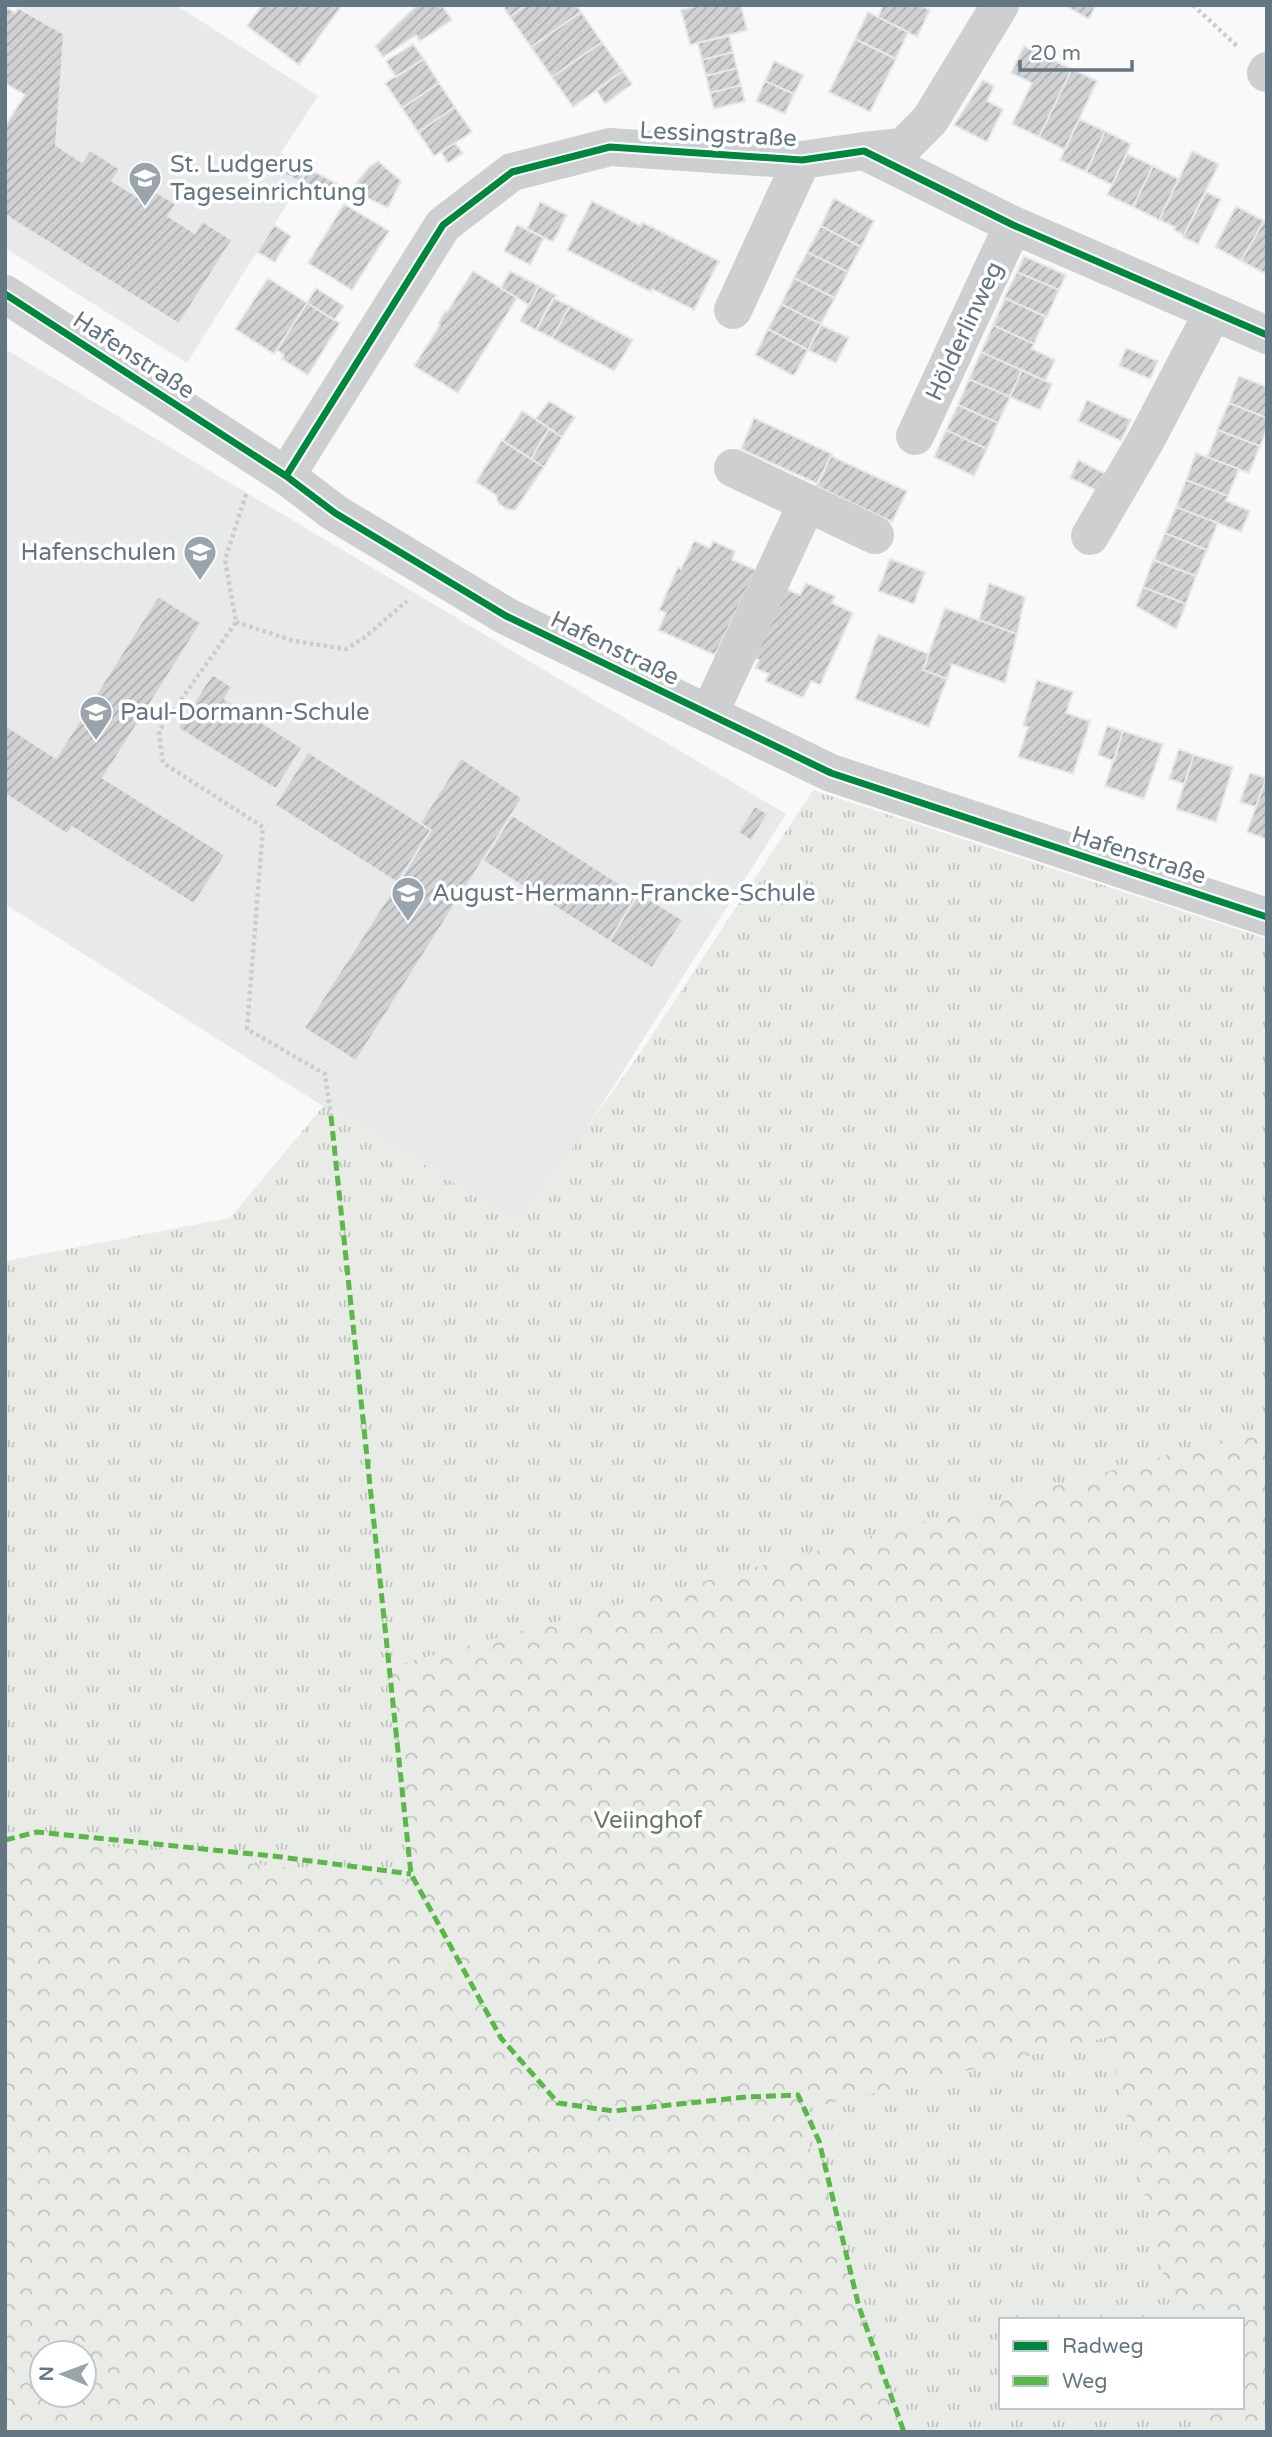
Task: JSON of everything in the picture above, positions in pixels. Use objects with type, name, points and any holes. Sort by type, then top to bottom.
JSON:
[{"type":"street","name":"Lessingstraße","points":[[286,476],[443,225],[512,172],[610,147],[802,160],[903,148],[930,120],[1000,5]]},
{"type":"street","points":[[864,151],[1013,225],[1267,335]]},
{"type":"street","points":[[733,310],[802,160]]},
{"type":"street","name":"Hölderlinweg","points":[[915,436],[1013,225]]},
{"type":"street","name":"Hafenstraße","points":[[5,293],[286,476],[335,513],[506,616],[831,773],[1267,917]]},
{"type":"street","points":[[1090,536],[1146,440],[1213,312]]},
{"type":"street","points":[[733,468],[875,535]]},
{"type":"street","points":[[709,714],[807,503]]},
{"type":"path","points":[[1193,5],[1266,72]]},
{"type":"path","points":[[246,452],[246,500],[225,560],[236,622],[159,731],[163,763],[263,827],[247,1029],[325,1074],[331,1116]]},
{"type":"path","points":[[236,622],[294,640],[346,649],[395,613],[435,575]]},
{"type":"shaded area","name":"St. Ludgerus Tageseinrichtung","points":[[16,5],[176,5],[318,96],[280,154],[309,169],[187,363],[5,248],[5,127],[64,34]]},
{"type":"shaded area","name":"Hafenschulen","points":[[5,349],[786,814],[521,1232],[5,904]]},
{"type":"green space","name":"Veiinghof","points":[[813,790],[1267,939],[1267,2432],[5,2432],[5,1261],[230,1218],[325,1104],[519,1223],[645,1046]]},
{"type":"green space","points":[[1267,1428],[1267,2432],[1229,2432],[1199,2428],[1195,2409],[1244,2409],[1244,2318],[1174,2318],[1108,2037],[798,2111],[904,2432],[5,2432],[5,1846],[37,1838],[408,1882],[386,1668]]},
{"type":"building","points":[[262,5],[342,5],[299,65],[247,26]]},
{"type":"building","points":[[417,5],[442,5],[452,20],[420,41],[416,35],[383,57],[375,46]]},
{"type":"building","points":[[502,5],[526,5],[510,17]]},
{"type":"building","points":[[526,5],[577,5],[581,12],[531,47],[510,17]]},
{"type":"building","points":[[700,5],[741,5],[747,30],[690,45],[681,10]]},
{"type":"building","points":[[883,5],[920,5],[930,10],[917,37],[878,17]]},
{"type":"building","points":[[1064,5],[1096,5],[1089,19]]},
{"type":"building","points":[[5,6],[15,13],[18,8],[64,34],[56,145],[82,162],[90,150],[120,169],[112,181],[138,197],[146,186],[176,204],[168,216],[195,233],[202,221],[232,240],[179,324],[5,215],[5,126],[25,95],[5,83]]},
{"type":"building","points":[[581,12],[602,42],[552,77],[531,47]]},
{"type":"building","points":[[868,12],[908,32],[896,59],[855,39]]},
{"type":"building","points":[[729,36],[733,52],[702,60],[698,43]]},
{"type":"building","points":[[855,39],[896,59],[870,112],[829,92]]},
{"type":"building","points":[[602,42],[623,71],[573,107],[552,77]]},
{"type":"building","points":[[413,44],[424,59],[396,77],[386,61]]},
{"type":"building","points":[[1024,46],[1072,69],[1039,137],[1012,124],[1032,83],[1011,73]]},
{"type":"building","points":[[733,52],[737,68],[706,76],[702,60]]},
{"type":"building","points":[[424,59],[439,83],[402,108],[385,83]]},
{"type":"building","points":[[774,61],[804,75],[794,94],[765,81]]},
{"type":"building","points":[[737,68],[741,85],[710,93],[706,76]]},
{"type":"building","points":[[1072,69],[1097,81],[1065,150],[1039,137]]},
{"type":"building","points":[[623,71],[632,84],[605,104],[596,90]]},
{"type":"building","points":[[983,80],[994,86],[987,101],[1003,109],[987,142],[954,125]]},
{"type":"building","points":[[765,81],[794,94],[785,114],[756,101]]},
{"type":"building","points":[[439,83],[455,107],[418,132],[402,108]]},
{"type":"building","points":[[741,85],[745,101],[714,109],[710,93]]},
{"type":"building","points":[[455,107],[472,132],[434,156],[418,132]]},
{"type":"building","points":[[1079,119],[1105,131],[1086,172],[1060,160]]},
{"type":"building","points":[[1105,131],[1131,144],[1112,185],[1086,172]]},
{"type":"building","points":[[455,143],[463,153],[448,163],[441,152]]},
{"type":"building","points":[[1192,151],[1219,164],[1183,237],[1174,230],[1175,227],[1159,220]]},
{"type":"building","points":[[280,154],[307,168],[300,182],[272,168]]},
{"type":"building","points":[[1127,154],[1153,166],[1133,207],[1107,195]]},
{"type":"building","points":[[378,161],[401,181],[388,208],[351,190],[368,168]]},
{"type":"building","points":[[1153,166],[1179,179],[1159,220],[1133,207]]},
{"type":"building","points":[[309,169],[340,185],[329,201],[298,185]]},
{"type":"building","points":[[1206,192],[1221,199],[1198,244],[1183,237]]},
{"type":"building","points":[[834,198],[874,221],[861,247],[821,226]]},
{"type":"building","points":[[592,201],[641,226],[642,222],[719,261],[694,310],[567,250]]},
{"type":"building","points":[[540,202],[567,215],[553,242],[527,229]]},
{"type":"building","points":[[344,204],[389,231],[352,290],[308,263]]},
{"type":"building","points":[[1236,206],[1264,221],[1241,261],[1215,247]]},
{"type":"building","points":[[1264,221],[1267,222],[1266,274],[1241,261]]},
{"type":"building","points":[[274,225],[291,236],[275,262],[257,252]]},
{"type":"building","points":[[517,225],[544,238],[530,265],[504,251]]},
{"type":"building","points":[[821,226],[861,247],[848,272],[807,252]]},
{"type":"building","points":[[807,252],[848,272],[835,298],[794,278]]},
{"type":"building","points":[[1024,256],[1066,275],[1059,290],[1017,272]]},
{"type":"building","points":[[473,271],[517,298],[458,393],[414,366],[440,325],[438,324],[445,311],[447,312]]},
{"type":"building","points":[[510,271],[539,286],[529,305],[501,288]]},
{"type":"building","points":[[1017,272],[1059,290],[1047,317],[1004,298]]},
{"type":"building","points":[[268,278],[307,303],[274,354],[235,329]]},
{"type":"building","points":[[794,278],[835,298],[821,324],[781,304]]},
{"type":"building","points":[[539,286],[556,295],[536,330],[520,321]]},
{"type":"building","points":[[316,288],[344,306],[334,320],[307,303]]},
{"type":"building","points":[[553,298],[570,306],[552,338],[536,330]]},
{"type":"building","points":[[1005,298],[1046,317],[1034,344],[993,325]]},
{"type":"building","points":[[307,303],[340,323],[308,375],[282,359],[284,355],[277,350]]},
{"type":"building","points":[[781,304],[821,324],[808,350],[768,329]]},
{"type":"building","points":[[570,306],[633,340],[614,371],[552,338]]},
{"type":"building","points":[[821,325],[849,338],[836,363],[808,350]]},
{"type":"building","points":[[993,325],[1034,344],[1032,349],[1055,360],[1045,381],[981,352]]},
{"type":"building","points":[[768,329],[808,350],[794,376],[755,355]]},
{"type":"building","points":[[1126,348],[1158,361],[1150,379],[1119,366]]},
{"type":"building","points":[[981,352],[1022,370],[1010,397],[969,379]]},
{"type":"building","points":[[1022,370],[1052,384],[1040,410],[1010,397]]},
{"type":"building","points":[[1239,376],[1267,387],[1267,418],[1229,403]]},
{"type":"building","points":[[969,379],[1010,397],[998,423],[958,405]]},
{"type":"building","points":[[1087,400],[1131,420],[1121,441],[1078,421]]},
{"type":"building","points":[[549,401],[575,417],[562,437],[536,419]]},
{"type":"building","points":[[1229,403],[1267,418],[1267,428],[1260,446],[1217,430]]},
{"type":"building","points":[[958,405],[998,423],[987,449],[946,430]]},
{"type":"building","points":[[522,411],[549,428],[531,459],[503,441]]},
{"type":"building","points":[[754,418],[832,454],[818,484],[741,449]]},
{"type":"building","points":[[549,429],[562,437],[544,467],[531,459]]},
{"type":"building","points":[[946,430],[987,449],[974,476],[934,457]]},
{"type":"building","points":[[1218,430],[1260,446],[1249,473],[1207,457]]},
{"type":"building","points":[[502,440],[544,467],[515,510],[507,509],[498,503],[496,495],[476,482]]},
{"type":"building","points":[[1196,453],[1239,469],[1228,496],[1186,480]]},
{"type":"building","points":[[831,456],[907,491],[892,522],[816,486]]},
{"type":"building","points":[[1078,460],[1106,474],[1098,491],[1070,478]]},
{"type":"building","points":[[1186,480],[1228,496],[1226,501],[1250,511],[1241,532],[1176,507]]},
{"type":"building","points":[[1176,507],[1218,523],[1207,550],[1165,533]]},
{"type":"building","points":[[1165,533],[1207,550],[1196,576],[1154,560]]},
{"type":"building","points":[[694,541],[710,548],[713,541],[735,551],[732,560],[756,570],[715,655],[658,630],[666,613],[659,610],[678,567],[681,569]]},
{"type":"building","points":[[890,559],[925,572],[914,604],[878,591]]},
{"type":"building","points":[[1153,560],[1196,576],[1186,604],[1143,587]]},
{"type":"building","points":[[806,583],[835,596],[832,603],[853,613],[820,685],[811,681],[803,698],[765,681],[769,674],[755,668],[759,660],[751,656],[781,587],[800,595]]},
{"type":"building","points":[[989,583],[1025,597],[1017,634],[979,620]]},
{"type":"building","points":[[1143,587],[1186,604],[1176,629],[1136,606]]},
{"type":"building","name":"Paul-Dormann-Schule","points":[[158,596],[201,623],[103,778],[225,855],[194,904],[72,827],[67,834],[5,794],[5,725],[56,758]]},
{"type":"building","points":[[945,608],[1017,634],[1005,683],[952,664],[947,679],[923,670]]},
{"type":"building","points":[[878,634],[929,654],[923,670],[947,679],[929,727],[855,699]]},
{"type":"building","points":[[212,674],[232,687],[225,699],[302,748],[276,789],[178,728]]},
{"type":"building","points":[[1037,680],[1073,692],[1066,713],[1089,721],[1091,719],[1073,774],[1018,757],[1028,727],[1023,726]]},
{"type":"building","points":[[1107,726],[1123,731],[1114,761],[1098,755]]},
{"type":"building","points":[[1123,731],[1163,744],[1144,799],[1105,786]]},
{"type":"building","points":[[1179,749],[1194,755],[1184,784],[1169,779]]},
{"type":"building","points":[[308,752],[431,830],[398,883],[275,805]]},
{"type":"building","points":[[1194,755],[1233,767],[1216,822],[1176,809]]},
{"type":"building","name":"August-Hermann-Francke-Schule","points":[[461,758],[522,798],[356,1061],[304,1028],[431,830],[420,823]]},
{"type":"building","points":[[1250,773],[1266,778],[1256,807],[1240,802]]},
{"type":"building","points":[[1267,778],[1267,839],[1247,832]]},
{"type":"building","points":[[755,806],[768,814],[751,841],[738,832]]},
{"type":"building","name":"August-Hermann-Francke-Schule","points":[[512,815],[637,895],[609,941],[483,861]]},
{"type":"building","name":"August-Hermann-Francke-Schule","points":[[639,893],[683,920],[652,968],[609,941]]},
{"type":"marked path","points":[[331,1116],[411,1874],[501,2038],[558,2103],[613,2111],[746,2097],[798,2095],[819,2141],[859,2307],[904,2432]]},
{"type":"marked path","points":[[5,1840],[37,1832],[273,1856],[411,1874]]},
{"type":"cycle path","points":[[286,476],[443,225],[512,172],[610,147],[802,160],[864,151],[1013,225],[1267,335]]},
{"type":"cycle path","points":[[5,294],[286,476],[335,513],[506,616],[831,773],[1267,917]]},
{"type":"place","name":"St. Ludgerus Tageseinrichtung","points":[[145,208]]},
{"type":"place","name":"Hafenschulen","points":[[200,582]]},
{"type":"place","name":"Paul-Dormann-Schule","points":[[96,742]]},
{"type":"place","name":"August-Hermann-Francke-Schule","points":[[408,923]]}]
